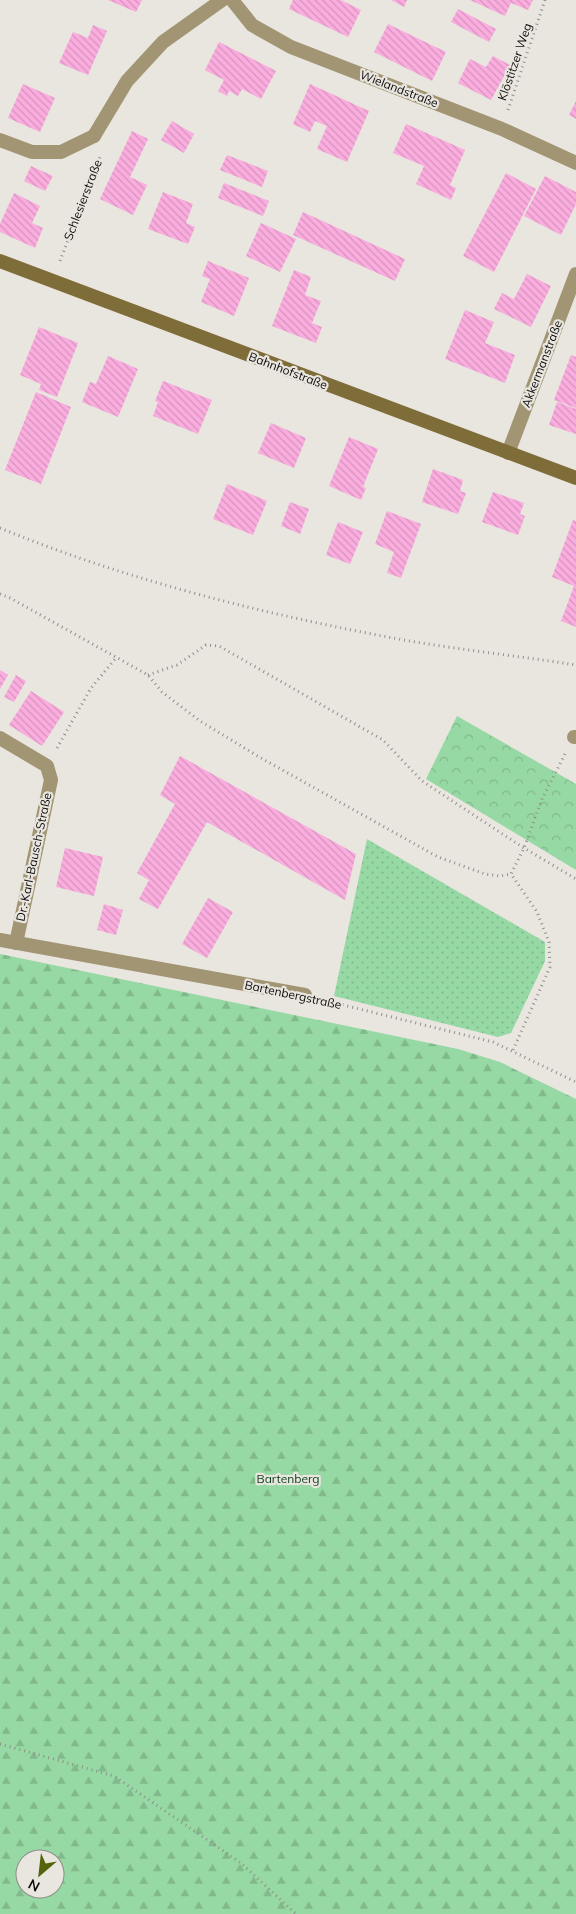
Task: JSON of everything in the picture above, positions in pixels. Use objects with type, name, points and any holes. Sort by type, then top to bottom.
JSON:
[{"type":"main road","name":"Bahnhofstraße","points":[[0,261],[576,478]]},
{"type":"street","points":[[94,136],[127,81],[163,42],[222,0]]},
{"type":"street","name":"Wielandstraße","points":[[232,0],[252,25],[291,47],[502,129],[576,163]]},
{"type":"street","name":"Schlesierstraße","points":[[0,140],[32,152],[61,152],[94,136]]},
{"type":"street","name":"Akkermanstraße","points":[[508,453],[576,274]]},
{"type":"street","points":[[0,738],[47,766]]},
{"type":"street","name":"Dr.-Karl-Bausch-Straße","points":[[16,942],[51,780],[47,766]]},
{"type":"street","name":"Bartenbergstraße","points":[[0,940],[306,996]]},
{"type":"path","name":"Klöstitzer Weg","points":[[502,129],[545,0]]},
{"type":"path","name":"Schlesierstraße","points":[[59,265],[101,154],[94,136]]},
{"type":"path","points":[[0,528],[39,544],[126,572],[212,597],[313,622],[406,640],[576,665]]},
{"type":"path","points":[[0,594],[148,675],[162,692],[200,721],[261,758],[438,857],[485,874],[500,876],[511,874]]},
{"type":"path","points":[[148,675],[177,665],[206,645],[220,646],[382,740],[422,781],[524,848],[576,879]]},
{"type":"path","points":[[47,766],[91,688],[116,658]]},
{"type":"path","points":[[511,874],[524,848],[542,799],[575,737]]},
{"type":"path","points":[[511,874],[537,912],[549,942],[550,967],[513,1050]]},
{"type":"path","name":"Bartenbergstraße","points":[[306,996],[493,1042],[576,1082]]},
{"type":"path","points":[[0,1744],[114,1776],[241,1864],[296,1914]]},
{"type":"green space","points":[[457,716],[576,784],[576,870],[426,779]]},
{"type":"green space","points":[[367,839],[545,942],[545,961],[511,1033],[498,1037],[334,996]]},
{"type":"green space","name":"Bartenberg","points":[[0,954],[458,1049],[500,1062],[576,1099],[576,1914],[0,1914]]},
{"type":"building","points":[[108,0],[142,0],[136,12]]},
{"type":"building","points":[[293,0],[341,0],[361,10],[348,37],[289,9]]},
{"type":"building","points":[[391,0],[407,0],[404,7]]},
{"type":"building","points":[[470,0],[533,0],[528,10],[511,3],[505,16]]},
{"type":"building","points":[[458,9],[496,29],[489,42],[451,22]]},
{"type":"building","points":[[388,24],[446,52],[432,81],[374,52]]},
{"type":"building","points":[[93,25],[107,31],[88,75],[59,63],[73,32],[88,38]]},
{"type":"building","points":[[219,42],[276,71],[261,99],[242,89],[238,96],[229,91],[227,96],[218,91],[224,80],[205,70]]},
{"type":"building","points":[[493,56],[510,65],[491,100],[458,83],[470,59],[486,67]]},
{"type":"building","points":[[23,84],[55,98],[40,132],[8,118]]},
{"type":"building","points":[[310,84],[369,111],[347,162],[317,149],[327,126],[315,121],[310,132],[293,124]]},
{"type":"building","points":[[576,101],[576,119],[569,115]]},
{"type":"building","points":[[172,121],[194,134],[184,153],[161,140]]},
{"type":"building","points":[[406,124],[465,150],[450,185],[456,188],[451,200],[416,184],[424,166],[393,153]]},
{"type":"building","points":[[132,131],[148,139],[130,177],[147,185],[133,215],[100,199]]},
{"type":"building","points":[[227,155],[268,171],[262,187],[220,170]]},
{"type":"building","points":[[31,166],[53,176],[45,191],[24,181]]},
{"type":"building","points":[[506,173],[536,189],[494,272],[463,256]]},
{"type":"building","points":[[545,176],[576,192],[576,204],[561,235],[524,216]]},
{"type":"building","points":[[224,183],[269,201],[263,216],[218,198]]},
{"type":"building","points":[[163,192],[193,204],[186,223],[195,227],[188,244],[148,229]]},
{"type":"building","points":[[14,193],[40,206],[32,223],[43,228],[35,248],[0,232],[0,224]]},
{"type":"building","points":[[303,212],[405,259],[395,281],[293,235]]},
{"type":"building","points":[[261,223],[296,239],[280,272],[246,256]]},
{"type":"building","points":[[208,261],[249,278],[234,316],[201,302],[210,279],[202,276]]},
{"type":"building","points":[[294,270],[311,277],[305,295],[321,301],[312,323],[322,327],[316,343],[272,326]]},
{"type":"building","points":[[527,274],[551,286],[531,327],[494,309],[502,293],[514,299]]},
{"type":"building","points":[[465,310],[494,322],[485,343],[515,355],[505,383],[445,359]]},
{"type":"building","points":[[39,327],[78,343],[57,397],[39,390],[41,384],[20,375]]},
{"type":"building","points":[[571,355],[576,357],[576,408],[554,400]]},
{"type":"building","points":[[108,356],[138,369],[118,417],[82,402],[90,382],[96,384]]},
{"type":"building","points":[[163,381],[212,400],[198,434],[153,416],[158,402],[155,401]]},
{"type":"building","points":[[36,392],[71,407],[41,484],[5,470]]},
{"type":"building","points":[[557,402],[576,409],[576,434],[549,425]]},
{"type":"building","points":[[271,423],[306,438],[294,468],[258,453]]},
{"type":"building","points":[[349,437],[378,449],[363,487],[366,488],[361,500],[329,486]]},
{"type":"building","points":[[433,469],[463,480],[460,491],[466,493],[458,514],[422,502]]},
{"type":"building","points":[[227,484],[267,501],[253,535],[213,519]]},
{"type":"building","points":[[493,492],[524,503],[520,514],[525,516],[518,535],[482,522]]},
{"type":"building","points":[[290,502],[309,509],[300,534],[281,526]]},
{"type":"building","points":[[387,511],[421,524],[401,578],[387,573],[394,552],[375,544]]},
{"type":"building","points":[[573,520],[576,521],[576,627],[561,621],[574,586],[552,577]]},
{"type":"building","points":[[338,522],[363,532],[350,564],[326,555]]},
{"type":"building","points":[[0,670],[8,675],[0,689]]},
{"type":"building","points":[[16,675],[26,681],[14,702],[4,697]]},
{"type":"building","points":[[31,691],[64,712],[42,746],[9,725]]},
{"type":"building","points":[[180,756],[356,854],[345,900],[207,822],[158,909],[139,899],[149,880],[137,873],[175,804],[160,795]]},
{"type":"building","points":[[65,848],[103,857],[94,896],[56,887]]},
{"type":"building","points":[[208,898],[233,912],[207,958],[182,944]]},
{"type":"building","points":[[104,904],[123,910],[116,935],[97,930]]}]
